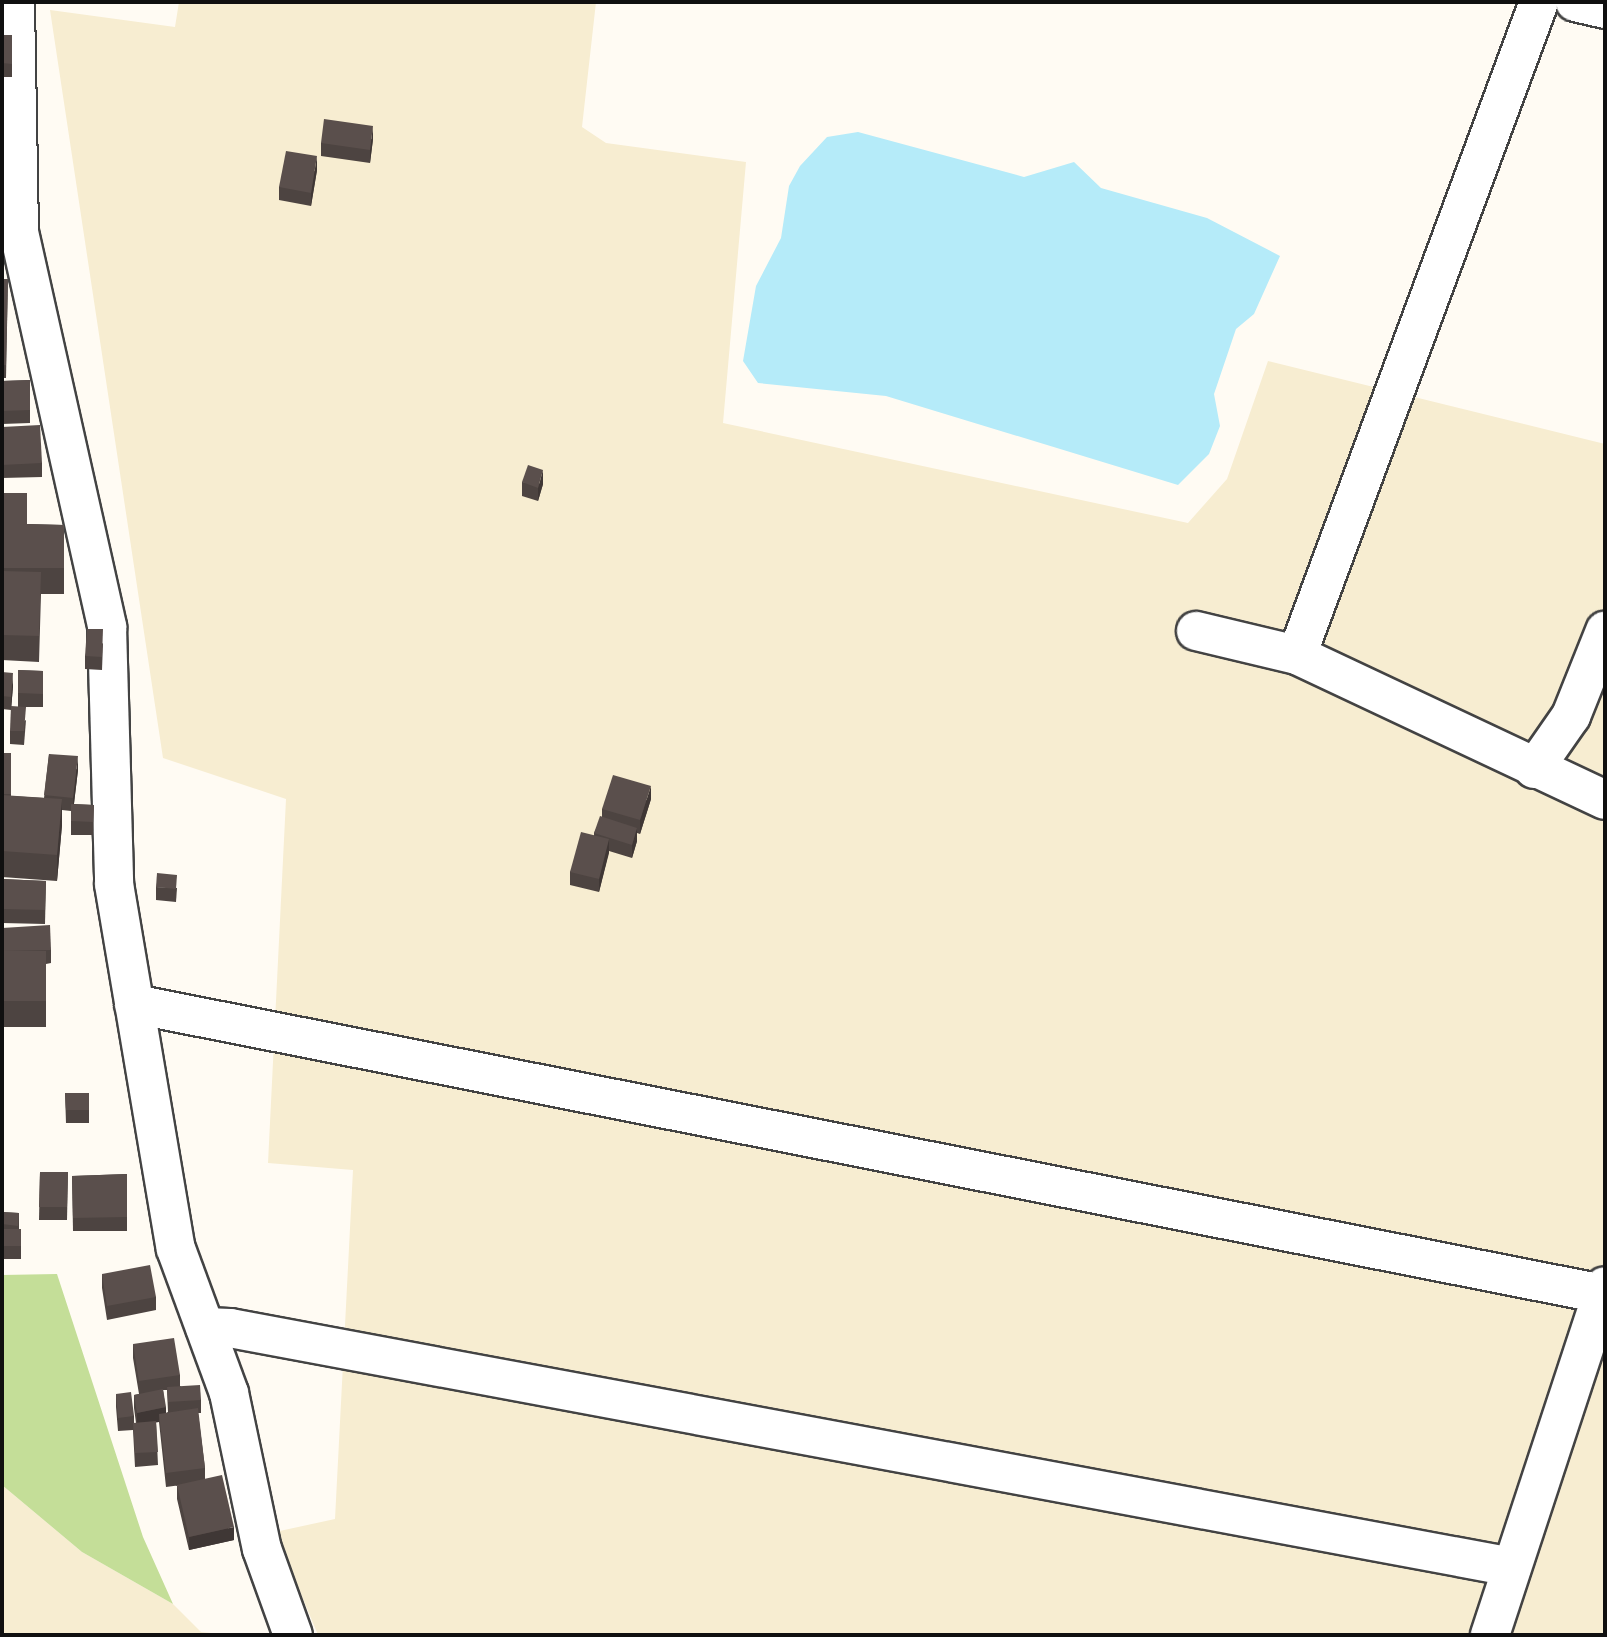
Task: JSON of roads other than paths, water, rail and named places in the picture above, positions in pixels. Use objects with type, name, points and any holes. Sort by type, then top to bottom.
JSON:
[{"type":"street","points":[[15,2],[19,232],[107,627],[114,884],[134,1004],[176,1249],[229,1393],[262,1549],[293,1635]]},
{"type":"street","points":[[1297,655],[1539,2]]},
{"type":"street","points":[[1575,2],[1605,9]]},
{"type":"street","points":[[1196,631],[1297,655],[1534,769],[1605,800]]},
{"type":"street","points":[[1534,769],[1571,716],[1605,631]]},
{"type":"street","points":[[134,1004],[1604,1290],[1490,1635]]},
{"type":"street","points":[[205,1327],[230,1328],[1512,1567]]},
{"type":"water","points":[[858,132],[1024,177],[1074,162],[1101,188],[1207,218],[1280,256],[1254,314],[1236,329],[1214,394],[1220,426],[1209,454],[1178,485],[886,396],[758,383],[743,361],[756,286],[781,238],[789,186],[800,166],[827,137]]}]
